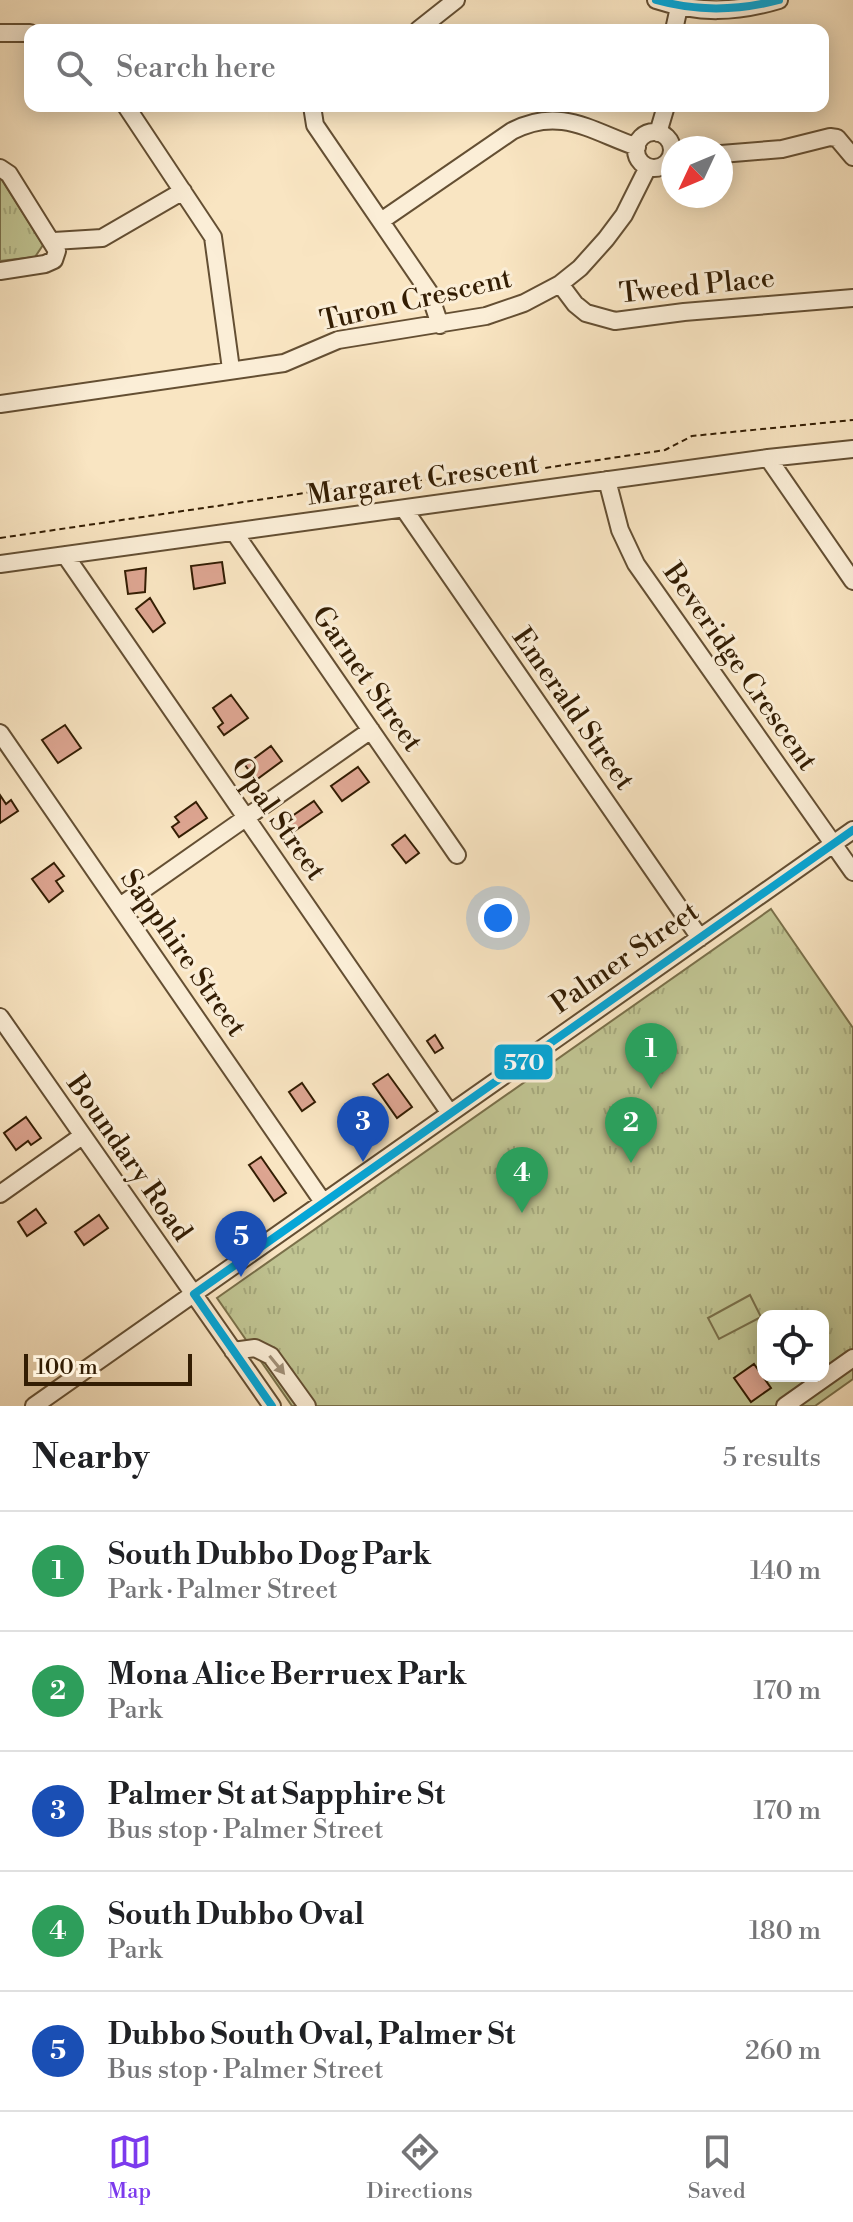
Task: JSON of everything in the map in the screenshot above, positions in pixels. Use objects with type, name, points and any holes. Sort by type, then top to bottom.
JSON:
[{"type":"street","points":[[426,24],[456,0]]},
{"type":"street","points":[[656,0],[683,8],[730,11],[750,9],[779,0]]},
{"type":"street","points":[[676,24],[683,8]]},
{"type":"street","points":[[682,24],[683,8]]},
{"type":"street","points":[[0,33],[24,33]]},
{"type":"street","points":[[130,112],[213,237],[231,369]]},
{"type":"street","points":[[313,112],[315,125],[429,292],[440,325]]},
{"type":"street","points":[[658,133],[664,112]]},
{"type":"street","points":[[381,221],[530,121],[564,120],[637,147]]},
{"type":"street","points":[[661,165],[648,167],[639,159],[637,147],[645,135],[658,133],[662,136]]},
{"type":"street","points":[[733,153],[782,149],[838,135],[853,157]]},
{"type":"street","name":"Turon Crescent","points":[[0,404],[284,363],[338,340],[440,325],[486,316],[511,307],[560,284],[580,268],[624,215],[648,167]]},
{"type":"street","points":[[0,168],[9,174],[54,241],[57,251],[54,260],[45,264],[0,271]]},
{"type":"street","points":[[54,241],[102,238],[183,191]]},
{"type":"street","name":"Tweed Place","points":[[560,284],[586,313],[615,321],[853,298]]},
{"type":"street","name":"Margaret Crescent","points":[[0,564],[768,458],[853,449]]},
{"type":"street","points":[[768,458],[853,581]]},
{"type":"street","name":"Beveridge Crescent","points":[[607,480],[620,530],[636,564],[853,872]]},
{"type":"street","name":"Emerald Street","points":[[404,509],[700,938]]},
{"type":"street","name":"Garnet Street","points":[[234,532],[457,855]]},
{"type":"street","name":"Opal Street","points":[[65,555],[449,1112]]},
{"type":"street","points":[[120,906],[371,730]]},
{"type":"street","name":"Sapphire Street","points":[[0,733],[323,1202]]},
{"type":"street","name":"Palmer Street","points":[[34,1406],[853,830]]},
{"type":"street","name":"Boundary Road","points":[[0,1017],[272,1406]]},
{"type":"street","points":[[0,1194],[82,1136]]},
{"type":"street","points":[[233,1351],[255,1348],[271,1356],[307,1406]]},
{"type":"street","points":[[785,1406],[853,1358]]},
{"type":"path","points":[[0,538],[366,484],[520,472],[665,450],[692,436],[853,420]]},
{"type":"green space","points":[[0,177],[43,245],[35,257],[0,261]]},
{"type":"green space","points":[[771,909],[853,1028],[853,1379],[815,1406],[292,1406],[217,1298]]},
{"type":"green space","points":[[750,1295],[758,1310],[757,1319],[719,1339],[708,1318]]},
{"type":"building","points":[[222,562],[225,583],[194,589],[191,566]]},
{"type":"building","points":[[146,568],[145,592],[128,594],[125,571]]},
{"type":"building","points":[[150,598],[165,623],[153,632],[136,609]]},
{"type":"building","points":[[231,695],[248,718],[224,735],[218,727],[223,723],[213,708]]},
{"type":"building","points":[[65,725],[81,748],[58,763],[42,740]]},
{"type":"building","points":[[271,746],[282,761],[256,780],[245,765]]},
{"type":"building","points":[[358,767],[369,782],[342,801],[331,786]]},
{"type":"building","points":[[0,795],[6,804],[11,800],[18,811],[0,823]]},
{"type":"building","points":[[314,801],[322,812],[293,832],[285,821]]},
{"type":"building","points":[[196,802],[207,818],[179,837],[172,827],[179,822],[175,817]]},
{"type":"building","points":[[405,835],[419,853],[406,863],[392,845]]},
{"type":"building","points":[[54,863],[64,876],[56,881],[63,891],[49,902],[32,879]]},
{"type":"building","points":[[435,1035],[443,1048],[435,1053],[427,1041]]},
{"type":"building","points":[[388,1074],[412,1107],[397,1118],[373,1084]]},
{"type":"building","points":[[302,1083],[315,1102],[302,1111],[289,1092]]},
{"type":"building","points":[[348,1104],[381,1121],[372,1137],[340,1119]]},
{"type":"building","points":[[26,1117],[41,1138],[31,1145],[28,1141],[16,1150],[4,1133]]},
{"type":"building","points":[[261,1157],[286,1193],[274,1201],[249,1165]]},
{"type":"building","points":[[36,1209],[46,1223],[27,1236],[18,1222]]},
{"type":"building","points":[[99,1215],[108,1228],[84,1245],[75,1232]]},
{"type":"building","points":[[754,1364],[757,1382],[767,1382],[771,1388],[751,1402],[734,1378]]},
{"type":"transit line","name":"570","points":[[656,0],[687,7],[718,9],[779,0]]},
{"type":"transit line","name":"570","points":[[194,1294],[853,830]]},
{"type":"transit line","name":"570","points":[[194,1294],[272,1406]]},
{"type":"place","name":"South Dubbo Dog Park","points":[[651,1089]]},
{"type":"place","name":"Palmer St at Sapphire St","points":[[363,1162]]},
{"type":"place","name":"Mona Alice Berruex Park","points":[[631,1163]]},
{"type":"place","name":"South Dubbo Oval","points":[[522,1213]]},
{"type":"place","name":"Dubbo South Oval, Palmer St","points":[[241,1277]]}]
